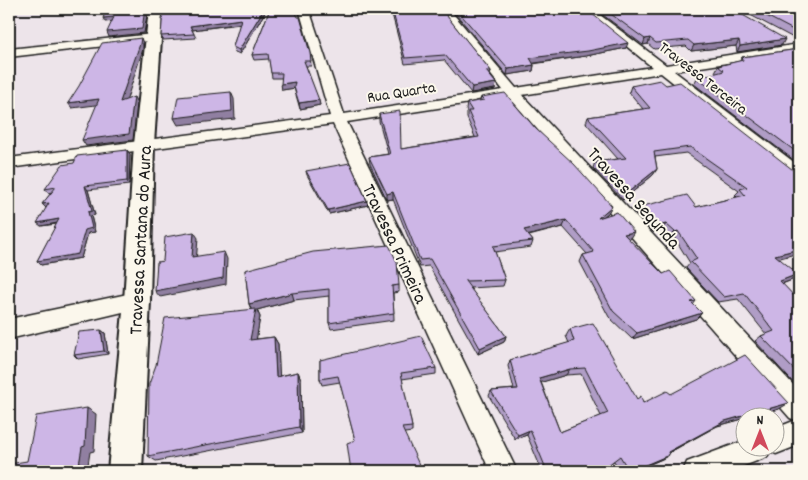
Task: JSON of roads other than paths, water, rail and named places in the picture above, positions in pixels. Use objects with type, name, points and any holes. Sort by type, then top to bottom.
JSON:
[{"type":"street","name":"Travessa Santana do Aura","points":[[125,471],[137,301],[144,144],[156,9]]},
{"type":"street","name":"Travessa Primeira","points":[[304,9],[338,119],[504,471]]},
{"type":"street","name":"Travessa Segunda","points":[[444,9],[512,92],[799,409]]},
{"type":"street","name":"Travessa Terceira","points":[[586,9],[799,174]]},
{"type":"street","points":[[9,53],[153,38]]},
{"type":"street","points":[[781,38],[799,48]]},
{"type":"street","name":"Rua Quarta","points":[[9,163],[338,119],[799,48]]},
{"type":"street","points":[[9,329],[137,301]]},
{"type":"street","points":[[786,437],[799,432]]},
{"type":"street","points":[[696,471],[736,456]]}]
